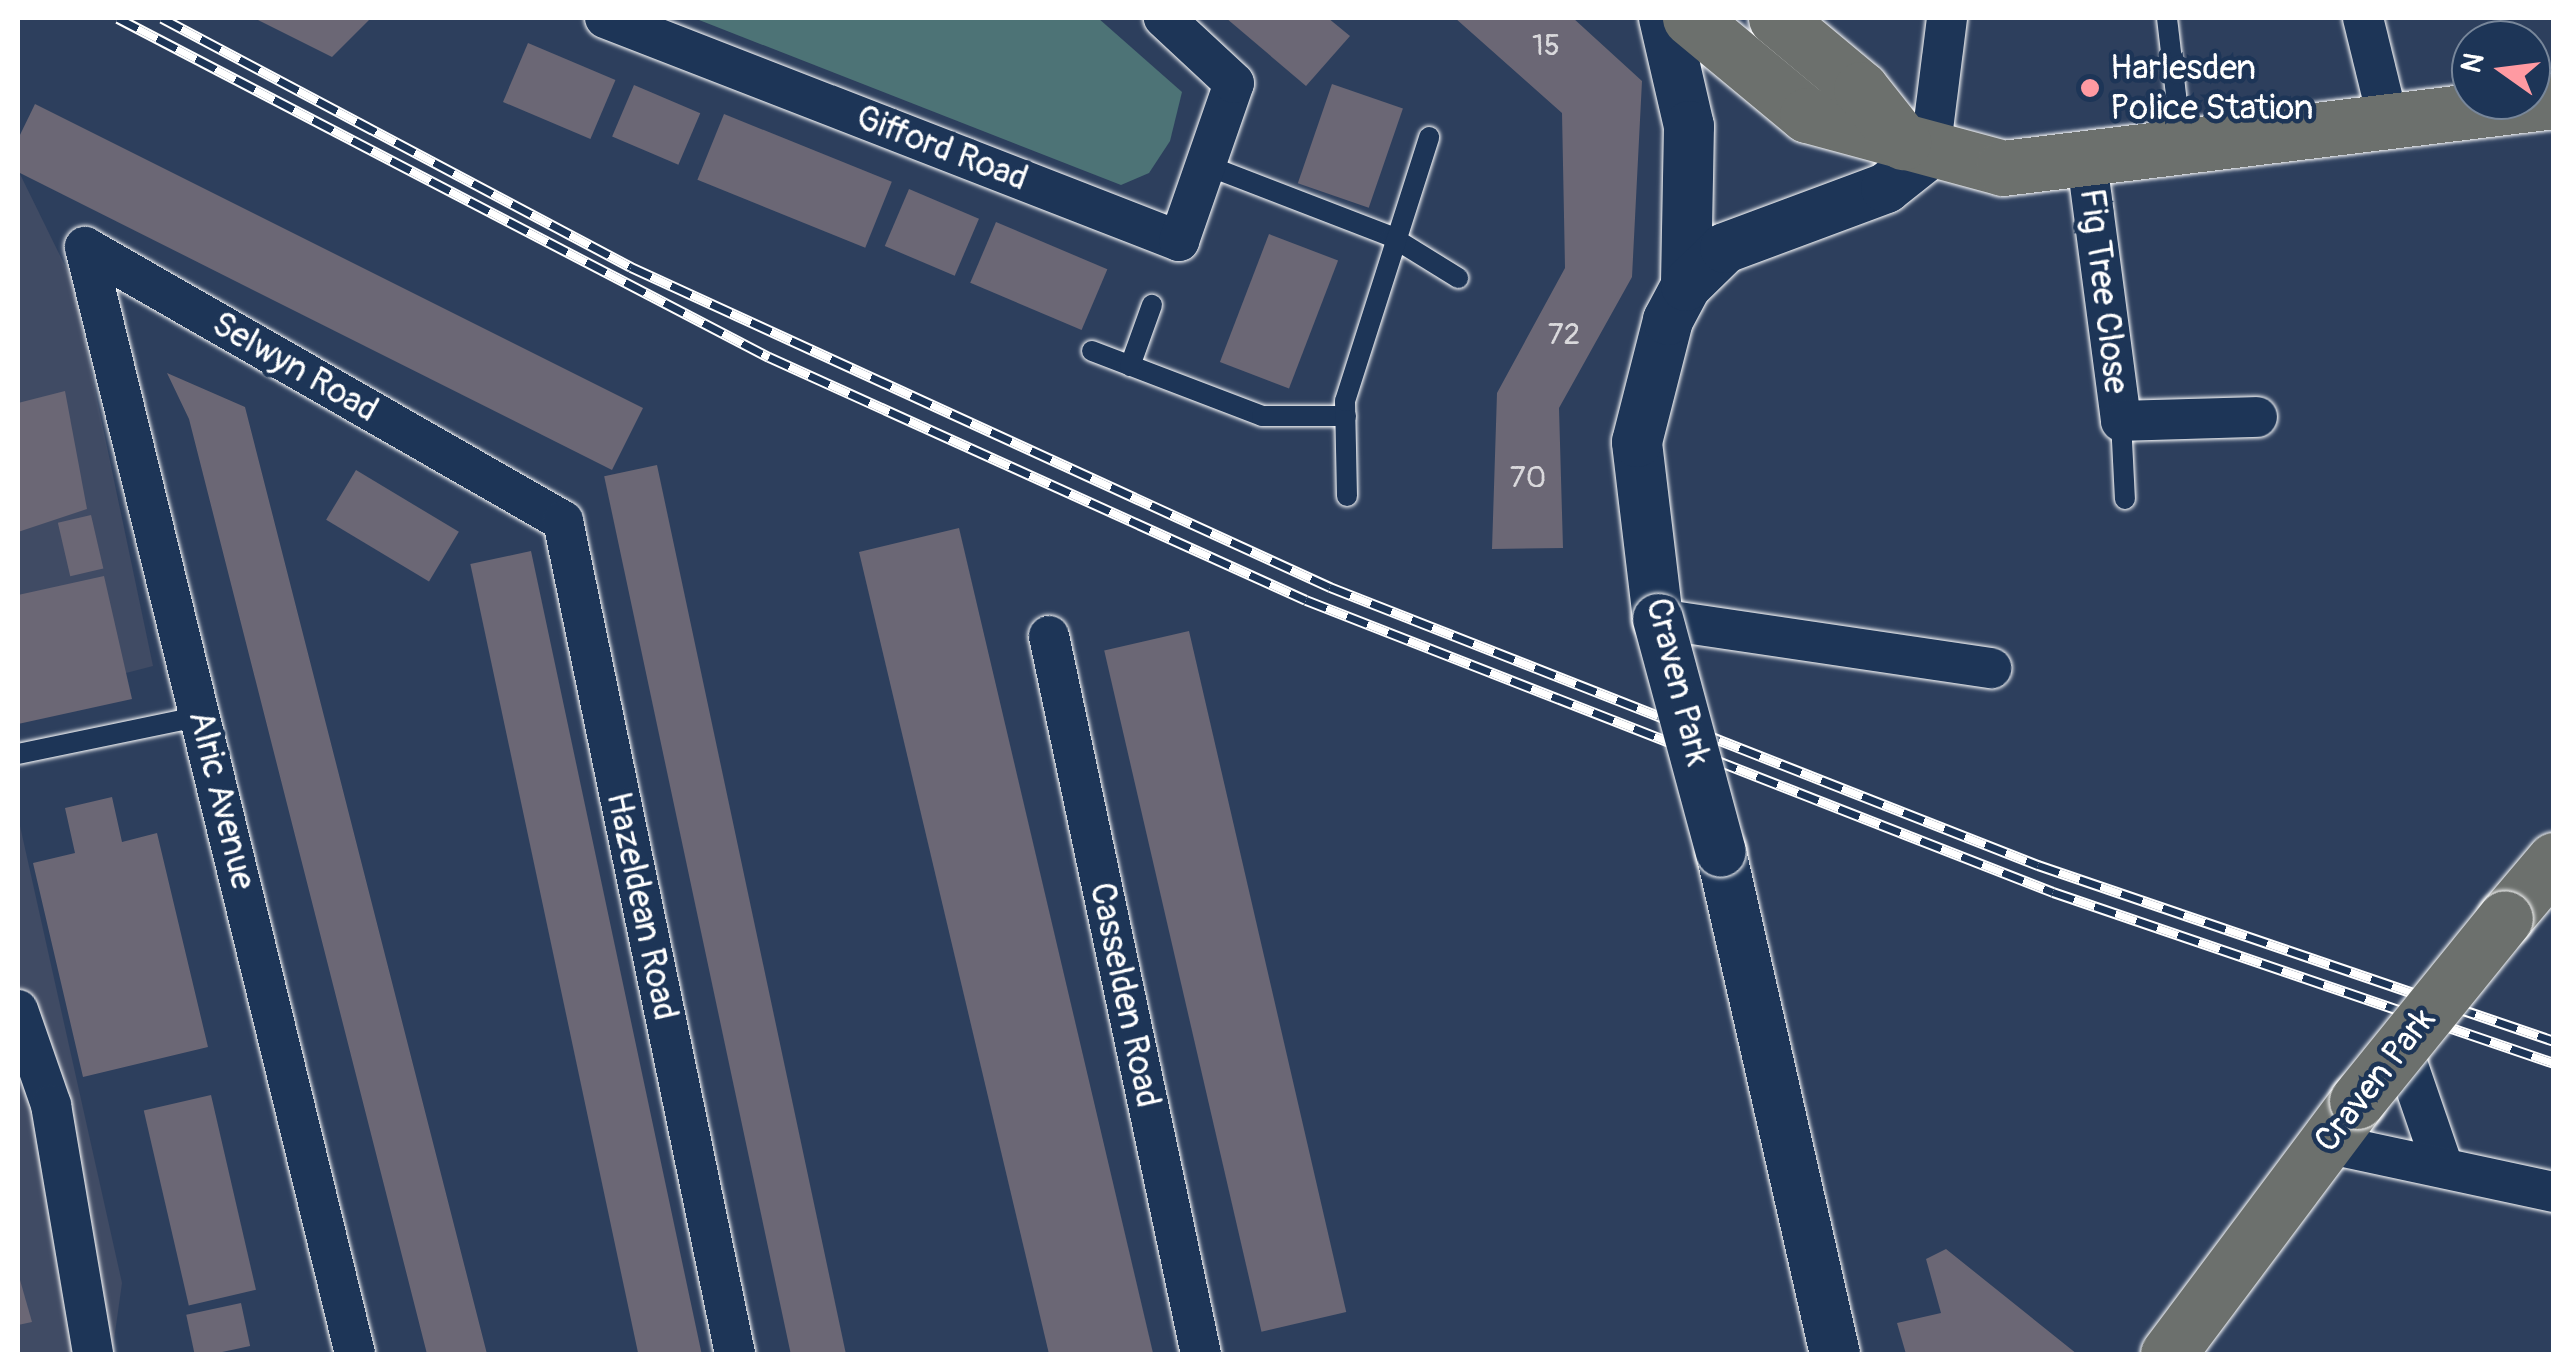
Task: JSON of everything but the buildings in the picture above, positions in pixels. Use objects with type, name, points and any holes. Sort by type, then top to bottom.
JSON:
[{"type":"main road","points":[[1690,18],[1807,115],[2003,168],[2182,153],[2388,120],[2554,101]]},
{"type":"main road","points":[[1776,18],[1861,89],[1916,147]]},
{"type":"main road","name":"Craven Park","points":[[2168,1354],[2341,1122],[2554,860]]},
{"type":"street","name":"Gifford Road","points":[[605,18],[1179,241],[1216,155]]},
{"type":"street","points":[[1164,18],[1234,82],[1216,155]]},
{"type":"street","points":[[1664,18],[1689,126],[1686,286]]},
{"type":"street","points":[[1916,147],[1948,18]]},
{"type":"street","points":[[2363,18],[2388,120]]},
{"type":"street","name":"Craven Park","points":[[1835,1354],[1721,852],[1658,619],[1637,442],[1668,320],[1686,286],[1725,248],[1886,188],[1916,147]]},
{"type":"street","name":"Fig Tree Close","points":[[2087,162],[2120,420],[2257,417]]},
{"type":"street","name":"Selwyn Road","points":[[85,247],[506,488]]},
{"type":"street","name":"Alric Avenue","points":[[85,247],[355,1354]]},
{"type":"street","name":"Hazeldean Road","points":[[506,488],[562,521],[736,1354]]},
{"type":"street","points":[[1658,619],[1992,668]]},
{"type":"street","name":"Casselden Road","points":[[1049,636],[1201,1354]]},
{"type":"street","points":[[18,1010],[51,1106],[93,1354]]},
{"type":"street","points":[[2401,1046],[2441,1161]]},
{"type":"street","points":[[2341,1122],[2441,1161],[2554,1192]]},
{"type":"lane","points":[[2166,18],[2182,153]]},
{"type":"lane","points":[[1347,496],[1346,416],[1392,237],[1429,138]]},
{"type":"lane","points":[[1216,155],[1392,237],[1458,278]]},
{"type":"lane","points":[[1130,366],[1152,304]]},
{"type":"lane","points":[[1092,352],[1262,416],[1346,416]]},
{"type":"lane","name":"Fig Tree Close","points":[[2120,420],[2125,499]]},
{"type":"lane","points":[[18,754],[202,716]]},
{"type":"shaded area","points":[[18,170],[72,280],[153,666],[18,701]]},
{"type":"shaded area","points":[[18,817],[122,1283],[112,1354],[18,1354]]},
{"type":"green space","points":[[694,18],[1098,18],[1182,92],[1170,141],[1149,173],[1121,185]]},
{"type":"railway","points":[[118,18],[769,357],[1306,600],[2053,892],[2554,1063]]},
{"type":"railway","points":[[162,18],[631,267],[1330,587],[2038,865],[2554,1041]]},
{"type":"place","name":"Harlesden Police Station","points":[[2090,88]]}]
